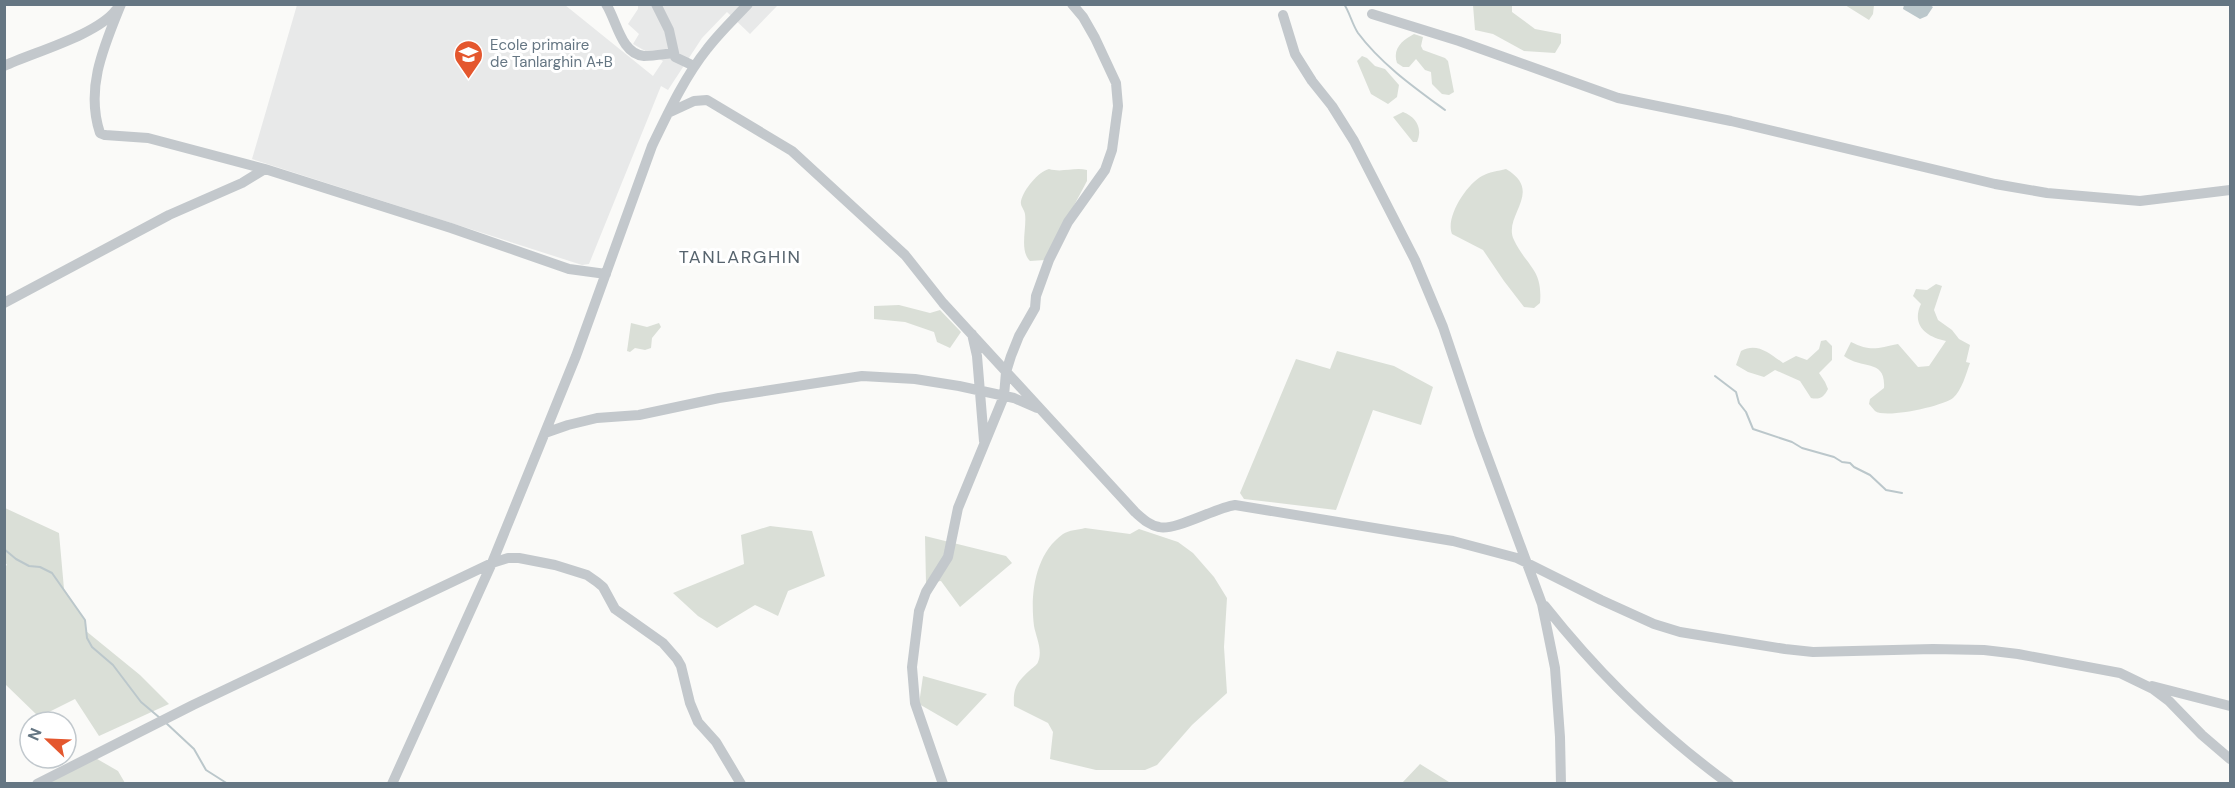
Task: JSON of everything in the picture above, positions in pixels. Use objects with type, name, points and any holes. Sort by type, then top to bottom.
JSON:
[{"type":"street","points":[[4,66],[104,22],[121,4]]},
{"type":"street","points":[[121,4],[98,61],[95,87],[97,123],[100,133],[148,138],[264,169],[430,221],[569,269],[606,274]]},
{"type":"street","points":[[606,4],[624,43],[631,51],[646,56],[673,53]]},
{"type":"street","points":[[656,4],[669,30],[675,57],[694,66]]},
{"type":"street","points":[[392,783],[492,563],[545,433],[652,146],[694,66],[719,34],[748,4]]},
{"type":"street","points":[[944,783],[915,703],[913,657],[919,611],[926,592],[948,557],[958,508],[1004,396],[1006,372],[1019,336],[1035,308],[1036,296],[1049,260],[1068,222],[1105,170],[1113,150],[1118,106],[1116,83],[1095,38],[1083,17],[1072,4]]},
{"type":"street","points":[[1372,14],[1459,41],[1618,98],[1742,123],[1995,184],[2047,194],[2140,201],[2230,190]]},
{"type":"street","points":[[1283,15],[1295,54],[1354,141],[1415,260],[1443,327],[1542,604],[1556,668],[1561,783]]},
{"type":"street","points":[[668,113],[694,101],[707,100],[792,151],[904,255],[1006,372],[1135,513],[1147,523],[1167,528],[1222,507],[1235,505],[1453,541],[1489,549],[1526,563],[1611,605],[1654,624],[1680,632],[1785,649],[1813,651],[1933,649],[1984,650],[2019,654],[2120,673],[2145,684],[2230,706]]},
{"type":"street","points":[[4,303],[169,215],[242,183],[264,169]]},
{"type":"street","points":[[972,334],[983,419],[984,446]]},
{"type":"street","points":[[545,433],[597,418],[639,415],[718,398],[862,376],[915,379],[979,390],[1040,409]]},
{"type":"street","points":[[37,783],[182,710],[492,563],[508,558],[555,565],[587,575],[603,587],[615,609],[663,643],[681,666],[690,703],[698,722],[716,742],[741,783]]},
{"type":"street","points":[[1542,604],[1623,696],[1729,783]]},
{"type":"street","points":[[2145,684],[2169,700],[2202,735],[2230,759]]},
{"type":"shaded area","points":[[297,5],[565,5],[653,76],[663,61],[633,44],[639,34],[628,24],[638,9],[638,5],[778,5],[750,34],[727,12],[702,38],[668,90],[661,86],[589,264],[582,265],[252,159]]},
{"type":"shaded area","points":[[1473,5],[1512,5],[1512,12],[1535,29],[1561,34],[1561,43],[1555,53],[1524,51],[1493,34],[1475,30]]},
{"type":"shaded area","points":[[1845,5],[1874,5],[1873,14],[1869,20]]},
{"type":"shaded area","points":[[1904,5],[1933,7],[1927,16],[1920,19],[1903,9]]},
{"type":"shaded area","points":[[1414,34],[1423,37],[1421,46],[1423,50],[1448,61],[1454,92],[1449,95],[1442,94],[1432,84],[1431,72],[1425,70],[1416,59],[1409,67],[1403,67],[1397,63],[1397,49],[1402,42]]},
{"type":"shaded area","points":[[1362,56],[1375,66],[1385,69],[1399,85],[1397,97],[1388,104],[1371,94],[1357,61]]},
{"type":"shaded area","points":[[1403,112],[1415,120],[1419,128],[1417,142],[1413,142],[1393,117]]},
{"type":"shaded area","points":[[1049,169],[1087,170],[1087,181],[1045,260],[1030,261],[1025,251],[1025,214],[1021,201],[1032,182]]},
{"type":"shaded area","points":[[1506,169],[1517,178],[1522,186],[1523,195],[1512,231],[1519,249],[1537,275],[1540,303],[1534,308],[1524,307],[1483,250],[1452,234],[1454,210],[1464,193],[1476,180]]},
{"type":"shaded area","points":[[1936,284],[1942,286],[1934,310],[1938,320],[1952,330],[1959,339],[1970,345],[1966,362],[1970,363],[1961,386],[1953,398],[1938,405],[1902,413],[1875,411],[1869,404],[1870,399],[1884,388],[1881,372],[1877,368],[1844,356],[1851,342],[1869,348],[1898,344],[1918,367],[1929,366],[1946,341],[1922,329],[1918,318],[1921,304],[1913,296],[1916,289],[1927,290]]},
{"type":"shaded area","points":[[899,305],[930,313],[940,310],[961,332],[950,348],[937,342],[934,332],[905,322],[874,319],[874,306]]},
{"type":"shaded area","points":[[631,323],[647,327],[659,323],[661,327],[652,338],[651,348],[645,350],[635,348],[630,352],[627,351]]},
{"type":"shaded area","points":[[1826,340],[1832,346],[1832,360],[1819,373],[1828,389],[1823,396],[1817,399],[1811,398],[1800,381],[1775,370],[1764,377],[1736,365],[1741,351],[1752,348],[1763,350],[1783,363],[1796,356],[1807,360],[1819,349],[1821,341]]},
{"type":"shaded area","points":[[1337,351],[1394,366],[1433,387],[1421,425],[1373,410],[1336,510],[1244,499],[1240,493],[1296,359],[1330,369]]},
{"type":"shaded area","points":[[5,508],[59,533],[64,589],[85,620],[86,631],[140,675],[169,704],[99,736],[75,699],[53,710],[32,710],[5,684],[4,567],[7,565],[5,562]]},
{"type":"shaded area","points":[[770,526],[812,531],[825,576],[788,591],[778,616],[755,605],[717,628],[698,616],[673,593],[744,564],[741,535]]},
{"type":"shaded area","points":[[1085,528],[1130,534],[1139,529],[1178,542],[1193,553],[1214,577],[1227,598],[1224,647],[1227,693],[1192,725],[1157,765],[1145,770],[1096,770],[1050,759],[1053,732],[1048,723],[1014,706],[1016,687],[1037,664],[1039,657],[1033,601],[1040,563],[1046,552],[1063,534]]},
{"type":"shaded area","points":[[925,536],[1006,556],[1012,563],[960,607],[941,581],[926,583]]},
{"type":"shaded area","points":[[923,676],[987,694],[957,726],[919,704]]},
{"type":"shaded area","points":[[92,756],[118,771],[125,783],[39,784],[66,770],[78,770],[78,763]]},
{"type":"shaded area","points":[[1420,764],[1449,782],[1450,783],[1402,783]]},
{"type":"waterway","points":[[1344,4],[1358,33],[1377,55],[1445,110]]},
{"type":"waterway","points":[[1715,376],[1736,392],[1739,403],[1746,412],[1753,429],[1850,463],[1870,475],[1886,490],[1902,493]]},
{"type":"waterway","points":[[4,549],[29,566],[40,567],[52,573],[85,620],[87,638],[92,647],[113,665],[141,702],[160,718]]},
{"type":"waterway","points":[[165,722],[194,749],[206,770],[228,784]]},
{"type":"place","name":"Ecole primaire de Tanlarghin A+B","points":[[469,80]]},
{"type":"district","name":"TANLARGHIN","points":[[740,257]]}]
